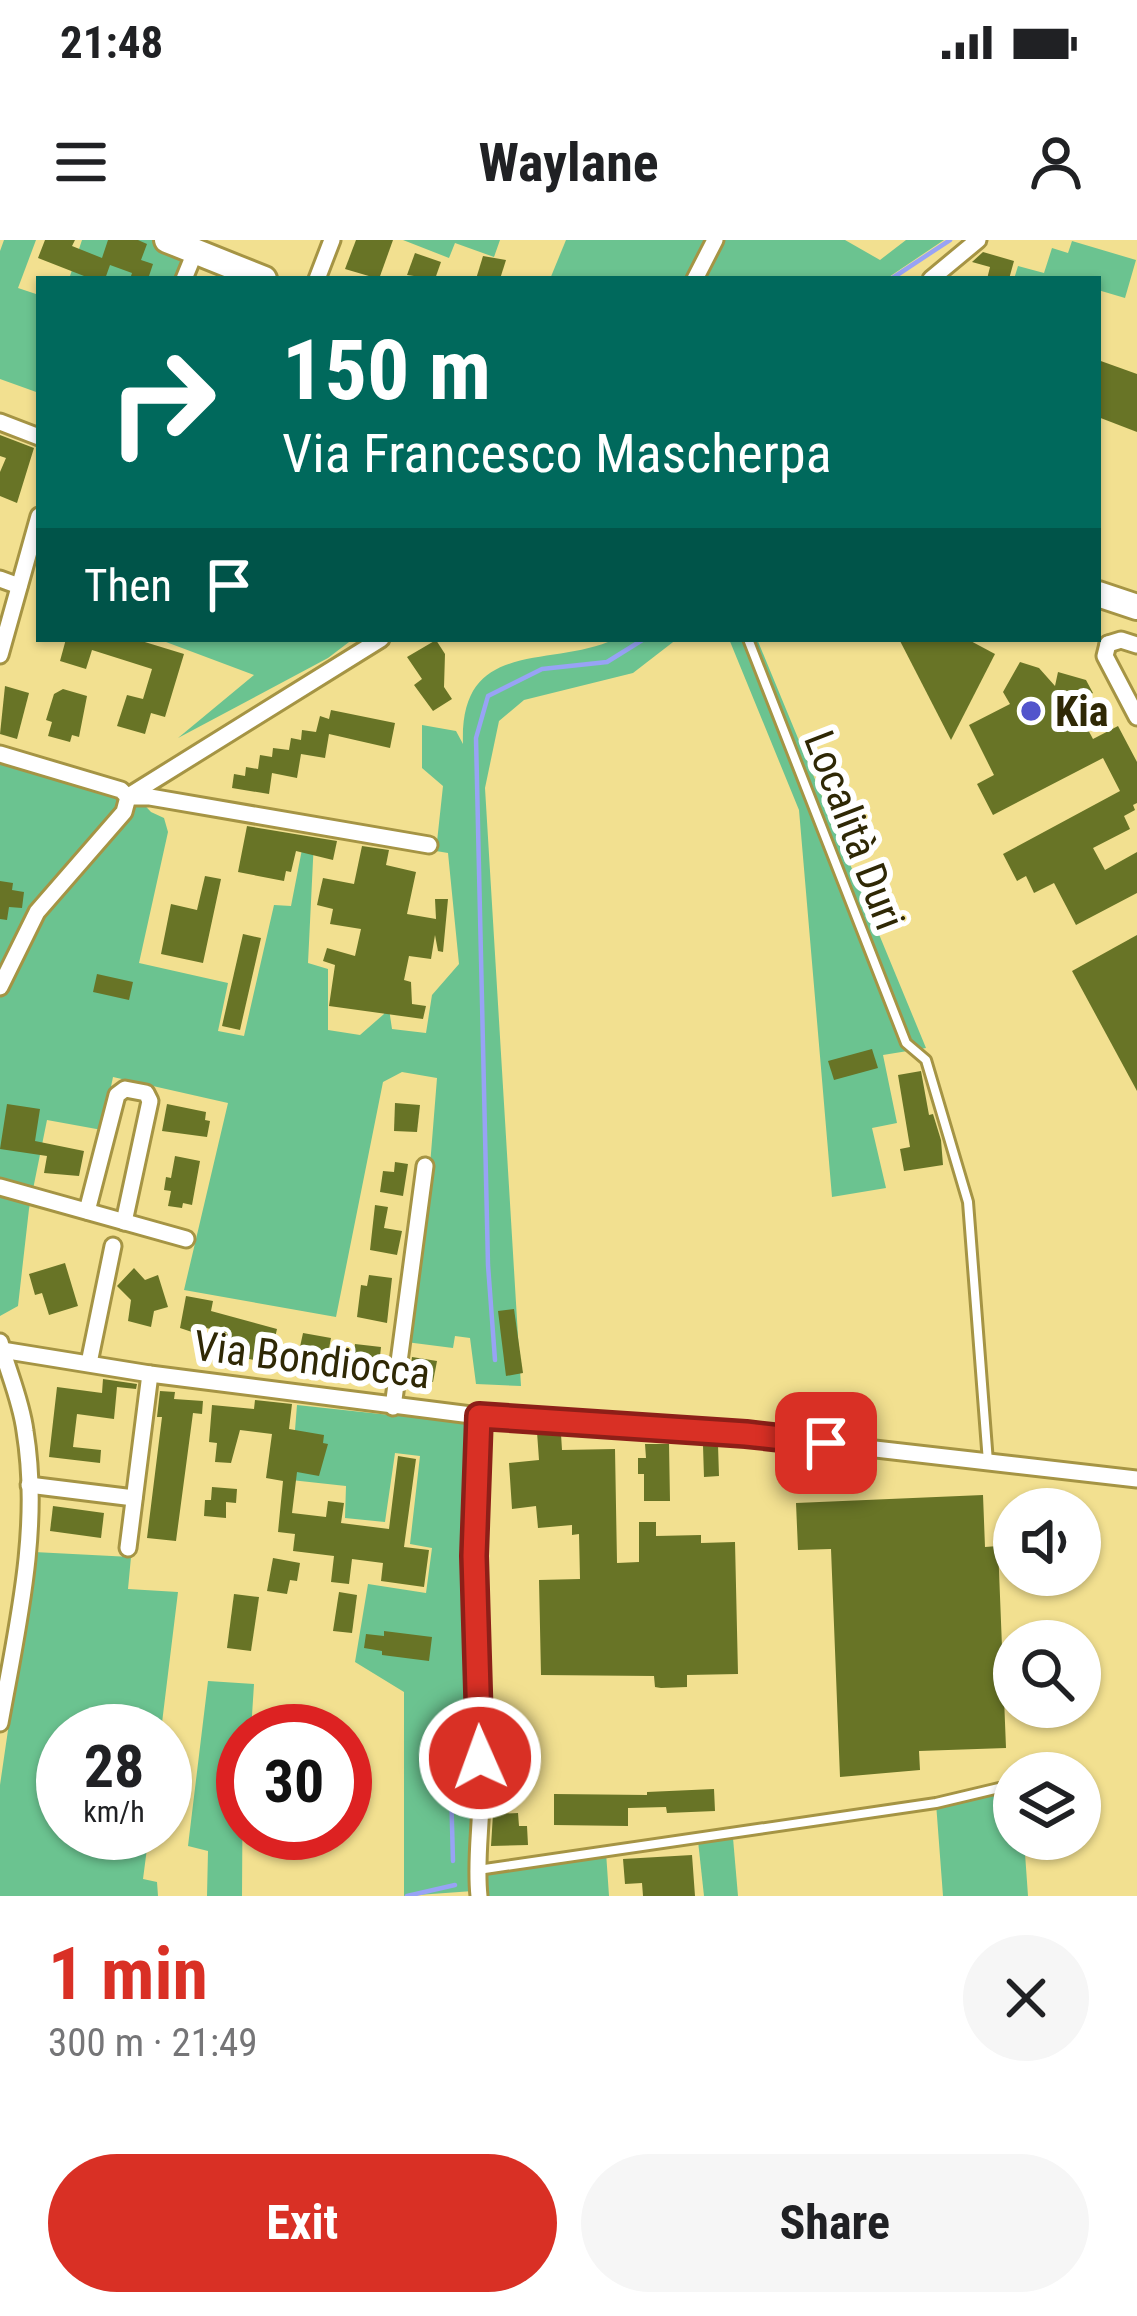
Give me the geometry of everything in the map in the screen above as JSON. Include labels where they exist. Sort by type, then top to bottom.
[{"type":"main road","points":[[185,245],[257,276]]},
{"type":"main road","points":[[1101,595],[1137,607]]},
{"type":"street","points":[[317,276],[332,240]]},
{"type":"street","points":[[697,276],[715,240]]},
{"type":"street","points":[[935,276],[979,240]]},
{"type":"street","points":[[184,276],[185,245]]},
{"type":"street","points":[[0,422],[36,436]]},
{"type":"street","points":[[0,655],[36,526]]},
{"type":"street","points":[[0,579],[19,586]]},
{"type":"street","points":[[1137,645],[1121,640],[1101,642],[1137,717]]},
{"type":"street","points":[[0,987],[37,911],[124,812],[128,797],[376,642]]},
{"type":"street","points":[[0,754],[121,790],[128,797],[429,845]]},
{"type":"street","points":[[87,1211],[117,1095],[125,1089],[146,1093],[150,1101],[124,1222]]},
{"type":"street","points":[[393,1407],[425,1166]]},
{"type":"street","points":[[0,1187],[186,1239]]},
{"type":"street","points":[[89,1363],[113,1246]]},
{"type":"street","points":[[0,1723],[28,1548],[29,1485],[26,1433],[1,1346]]},
{"type":"street","name":"Via Bondiocca","points":[[1,1346],[150,1374],[479,1416],[474,1556],[479,1896]]},
{"type":"street","points":[[128,1548],[150,1374]]},
{"type":"street","points":[[479,1416],[746,1434],[1137,1479]]},
{"type":"street","points":[[29,1485],[134,1498]]},
{"type":"lane","name":"Località Duri","points":[[749,642],[907,1043],[926,1060],[968,1202],[988,1462]]},
{"type":"lane","points":[[476,1870],[936,1803],[993,1789]]},
{"type":"green space","points":[[4,240],[36,240],[18,288],[36,294],[36,392],[0,379],[0,251]]},
{"type":"green space","points":[[82,240],[158,240],[193,254],[184,276],[70,276]]},
{"type":"green space","points":[[403,240],[500,240],[494,257],[455,243],[449,258]]},
{"type":"green space","points":[[566,240],[710,240],[692,276],[551,276]]},
{"type":"green space","points":[[723,240],[845,240],[880,260],[906,240],[944,240],[890,276],[705,276]]},
{"type":"green space","points":[[1072,241],[1136,260],[1125,298],[1101,291],[1101,276],[1015,276],[1018,266],[1044,273],[1052,248],[1068,253]]},
{"type":"green space","points":[[166,642],[349,642],[328,658],[178,738],[254,675]]},
{"type":"green space","points":[[607,642],[673,642],[633,673],[524,700],[499,721],[485,788],[521,1386],[476,1384],[470,1338],[455,1336],[453,1348],[406,1342],[429,1178],[437,1078],[402,1072],[383,1082],[336,1317],[184,1290],[228,1103],[113,1077],[102,1130],[47,1120],[29,1209],[18,1306],[0,1316],[0,757],[135,795],[164,818],[168,832],[139,963],[228,983],[218,1031],[244,1036],[274,905],[291,906],[304,839],[314,840],[308,963],[328,969],[328,1030],[360,1035],[384,1014],[388,1002],[392,1029],[426,1033],[432,995],[459,964],[448,853],[436,851],[443,786],[422,768],[422,725],[456,731],[463,744],[466,710],[476,686],[493,671],[514,662]]},
{"type":"green space","points":[[730,642],[758,642],[926,1048],[883,1055],[897,1123],[872,1128],[886,1188],[832,1197],[799,810]]},
{"type":"green space","points":[[297,1405],[399,1416],[469,1405],[478,1433],[472,1547],[472,1870],[606,1852],[609,1896],[474,1896],[473,1891],[404,1896],[404,1692],[355,1662],[368,1584],[426,1593],[432,1548],[410,1544],[420,1456],[395,1453],[385,1522],[345,1518],[346,1486],[291,1480]]},
{"type":"green space","points":[[34,1552],[131,1557],[128,1589],[178,1592],[164,1704],[36,1704],[36,1860],[145,1860],[143,1879],[157,1882],[158,1896],[0,1896],[0,1785]]},
{"type":"green space","points":[[208,1681],[254,1684],[253,1704],[216,1704],[216,1860],[242,1860],[242,1896],[207,1896],[208,1851],[192,1847]]},
{"type":"green space","points":[[993,1793],[993,1860],[1025,1860],[1028,1896],[943,1896],[936,1803]]},
{"type":"green space","points":[[733,1838],[738,1896],[704,1896],[698,1841]]},
{"type":"building","points":[[45,240],[75,240],[72,246],[102,258],[108,240],[138,240],[147,244],[141,260],[153,264],[149,276],[131,276],[110,265],[106,276],[84,276],[38,258]]},
{"type":"building","points":[[356,240],[393,240],[380,276],[345,269]]},
{"type":"building","points":[[983,252],[1014,261],[1010,276],[988,276],[990,267],[972,262]]},
{"type":"building","points":[[415,253],[441,262],[436,276],[407,275]]},
{"type":"building","points":[[483,256],[506,260],[501,276],[477,276]]},
{"type":"building","points":[[1101,361],[1137,374],[1137,432],[1101,418]]},
{"type":"building","points":[[0,435],[34,448],[17,503],[0,496],[0,472],[6,458],[0,456]]},
{"type":"building","points":[[65,642],[145,642],[184,654],[165,717],[151,713],[145,734],[117,726],[127,695],[143,699],[152,669],[92,650],[86,669],[60,661]]},
{"type":"building","points":[[437,642],[445,654],[444,687],[452,699],[433,711],[414,685],[422,679],[407,657]]},
{"type":"building","points":[[901,642],[973,642],[995,654],[951,740]]},
{"type":"building","points":[[1020,662],[1039,668],[1055,686],[1058,672],[1086,680],[1093,693],[1063,708],[1076,732],[1086,726],[1093,739],[1118,726],[1137,762],[1137,803],[1124,816],[1130,829],[1093,848],[1105,870],[1137,852],[1137,893],[1076,925],[1054,883],[1034,893],[1026,876],[1017,881],[1003,854],[1120,791],[1103,758],[993,815],[977,784],[994,775],[969,725],[1010,704],[1003,692]]},
{"type":"building","points":[[5,686],[29,693],[17,739],[0,734]]},
{"type":"building","points":[[63,689],[87,696],[79,737],[72,735],[70,742],[48,736],[52,722],[46,720],[54,694]]},
{"type":"building","points":[[331,710],[395,723],[390,748],[329,734],[325,758],[301,754],[297,778],[272,773],[269,794],[232,788],[234,774],[245,776],[246,767],[258,769],[260,755],[272,757],[273,748],[289,750],[291,738],[301,740],[302,730],[316,732],[320,716],[329,719]]},
{"type":"building","points":[[247,826],[337,841],[333,860],[296,851],[284,881],[238,872]]},
{"type":"building","points":[[362,846],[389,850],[386,865],[416,872],[407,914],[436,919],[435,899],[448,899],[443,952],[438,951],[435,935],[431,959],[409,956],[404,980],[411,982],[412,1004],[426,1006],[423,1019],[329,1006],[335,965],[323,961],[327,948],[355,956],[361,929],[330,924],[333,909],[317,905],[323,878],[354,884]]},
{"type":"building","points":[[205,876],[221,879],[203,963],[161,954],[171,904],[197,910]]},
{"type":"building","points":[[0,881],[24,892],[22,908],[9,907],[7,920],[0,919]]},
{"type":"building","points":[[243,934],[261,938],[240,1030],[222,1026]]},
{"type":"building","points":[[1137,935],[1137,1091],[1072,971]]},
{"type":"building","points":[[97,974],[133,982],[129,1000],[93,992]]},
{"type":"building","points":[[872,1049],[878,1068],[834,1080],[828,1061]]},
{"type":"building","points":[[921,1071],[929,1115],[933,1114],[941,1140],[943,1165],[904,1171],[900,1149],[910,1147],[898,1075]]},
{"type":"building","points":[[395,1103],[420,1105],[417,1132],[394,1131]]},
{"type":"building","points":[[7,1104],[40,1109],[35,1141],[84,1151],[79,1176],[44,1173],[47,1156],[0,1149]]},
{"type":"building","points":[[167,1104],[206,1112],[205,1120],[210,1121],[207,1137],[162,1131]]},
{"type":"building","points":[[175,1156],[200,1161],[192,1205],[183,1203],[182,1208],[168,1206],[171,1191],[164,1190]]},
{"type":"building","points":[[395,1162],[408,1164],[403,1196],[380,1192],[383,1171],[394,1172]]},
{"type":"building","points":[[375,1205],[388,1207],[384,1228],[402,1231],[397,1255],[370,1250]]},
{"type":"building","points":[[65,1263],[78,1306],[49,1315],[42,1293],[35,1295],[29,1274]]},
{"type":"building","points":[[134,1268],[145,1280],[158,1275],[168,1307],[154,1311],[151,1327],[128,1321],[131,1300],[117,1286]]},
{"type":"building","points":[[369,1275],[392,1278],[387,1323],[357,1317],[361,1285],[367,1286]]},
{"type":"building","points":[[186,1296],[213,1301],[211,1311],[277,1329],[273,1346],[266,1345],[263,1362],[236,1356],[234,1363],[221,1360],[227,1333],[202,1327],[201,1335],[180,1328]]},
{"type":"building","points":[[514,1309],[523,1373],[506,1376],[498,1311]]},
{"type":"building","points":[[303,1333],[331,1338],[326,1365],[296,1365]]},
{"type":"building","points":[[355,1344],[381,1347],[378,1375],[352,1366]]},
{"type":"building","points":[[412,1357],[437,1361],[433,1382],[409,1379]]},
{"type":"building","points":[[103,1379],[137,1384],[136,1389],[117,1387],[114,1419],[77,1414],[73,1447],[101,1450],[100,1463],[49,1457],[57,1387],[102,1393]]},
{"type":"building","points":[[160,1391],[175,1392],[174,1399],[203,1401],[202,1414],[193,1413],[176,1541],[147,1538],[162,1417],[157,1417]]},
{"type":"building","points":[[255,1400],[292,1404],[289,1429],[324,1435],[323,1443],[328,1444],[319,1476],[297,1472],[292,1513],[326,1517],[328,1501],[344,1503],[341,1523],[389,1529],[398,1456],[416,1459],[404,1547],[429,1550],[424,1587],[381,1581],[383,1563],[352,1559],[349,1584],[331,1582],[334,1556],[293,1551],[295,1534],[278,1532],[283,1481],[266,1478],[272,1434],[240,1430],[231,1463],[215,1462],[217,1443],[209,1442],[212,1405],[254,1409]]},
{"type":"building","points":[[537,1432],[561,1434],[562,1450],[615,1449],[617,1563],[639,1562],[639,1522],[656,1522],[656,1536],[701,1535],[701,1543],[735,1542],[738,1674],[687,1675],[687,1687],[661,1688],[655,1687],[654,1676],[541,1675],[539,1580],[580,1579],[579,1534],[572,1535],[572,1525],[538,1528],[536,1506],[512,1509],[509,1463],[539,1460]]},
{"type":"building","points":[[645,1444],[669,1444],[670,1501],[644,1501],[644,1474],[638,1474],[638,1458],[646,1458]]},
{"type":"building","points":[[718,1445],[719,1476],[704,1477],[703,1446]]},
{"type":"building","points":[[212,1487],[237,1489],[236,1503],[226,1502],[226,1518],[204,1516]]},
{"type":"building","points":[[983,1495],[985,1547],[993,1546],[993,1596],[1000,1596],[1001,1620],[993,1620],[993,1728],[1005,1728],[1006,1748],[919,1751],[920,1770],[840,1777],[831,1549],[798,1550],[796,1503]]},
{"type":"building","points":[[53,1506],[104,1513],[101,1538],[50,1531]]},
{"type":"building","points":[[273,1558],[300,1563],[297,1581],[290,1580],[287,1594],[267,1591]]},
{"type":"building","points":[[339,1592],[357,1595],[352,1633],[333,1631]]},
{"type":"building","points":[[234,1594],[259,1597],[251,1651],[227,1648]]},
{"type":"building","points":[[384,1631],[432,1637],[429,1661],[364,1648],[366,1634],[384,1636]]},
{"type":"building","points":[[714,1789],[715,1811],[667,1813],[666,1807],[628,1808],[628,1826],[554,1825],[554,1794],[647,1795]]},
{"type":"building","points":[[518,1813],[519,1826],[527,1826],[528,1845],[491,1846],[493,1814]]},
{"type":"building","points":[[692,1855],[695,1896],[643,1896],[642,1883],[625,1884],[623,1859]]},
{"type":"waterway","points":[[896,276],[950,240]]},
{"type":"waterway","points":[[495,1360],[488,1265],[476,738],[488,696],[542,669],[607,662],[639,642]]},
{"type":"waterway","points":[[449,1714],[453,1861]]},
{"type":"waterway","points":[[407,1896],[455,1885]]},
{"type":"place","name":"Kia","points":[[1031,711]]},
{"type":"route","points":[[480,1758],[474,1556],[479,1416],[826,1443]]}]
